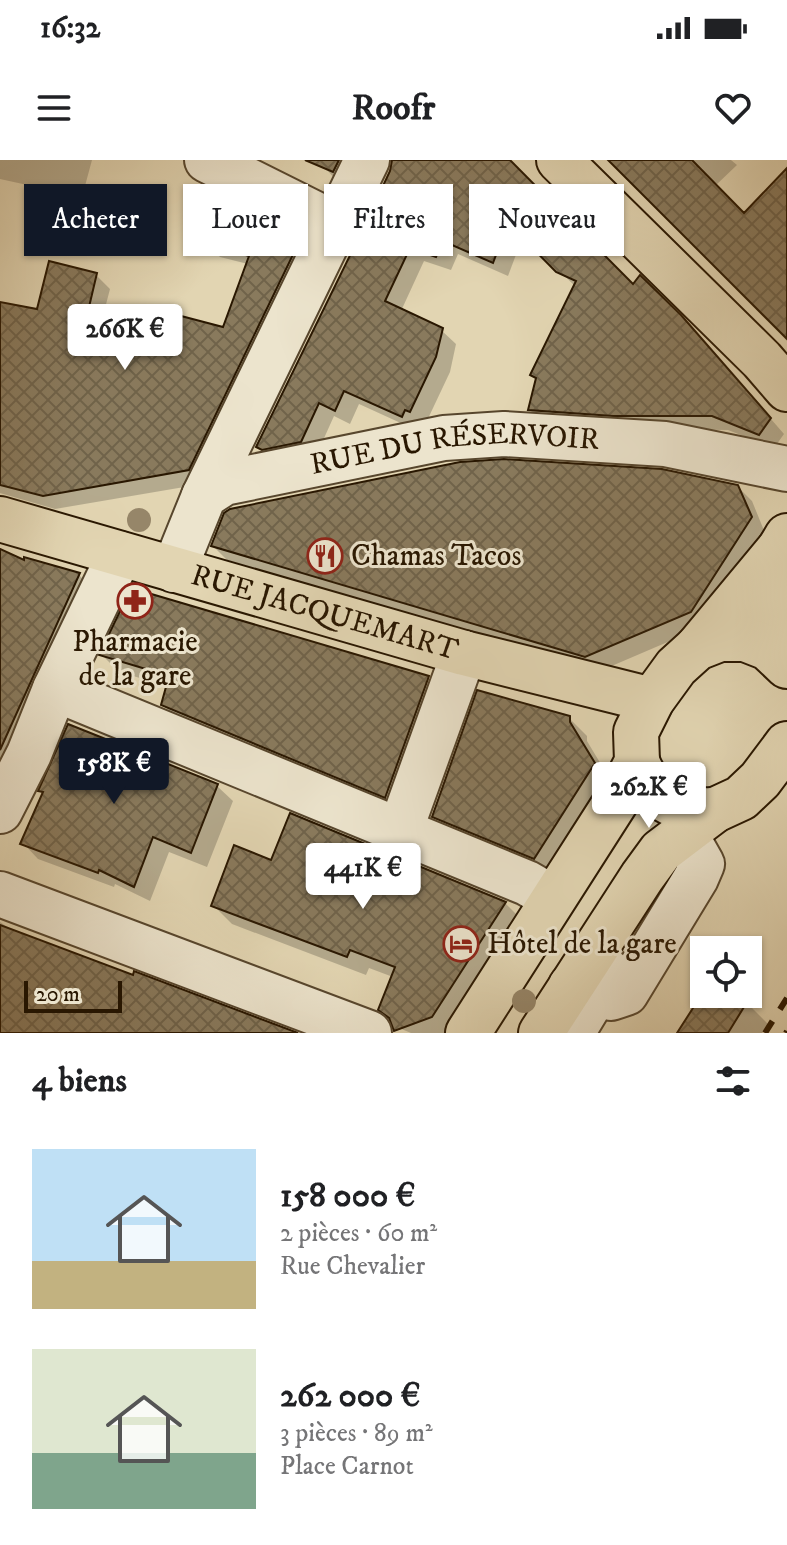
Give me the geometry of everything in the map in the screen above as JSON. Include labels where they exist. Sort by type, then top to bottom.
[{"type":"main road","points":[[559,160],[774,374]]},
{"type":"main road","name":"RUE JACQUEMART","points":[[0,519],[464,653],[652,700]]},
{"type":"main road","points":[[700,822],[695,811],[666,801],[644,779],[637,762],[636,732],[652,700],[676,667],[697,648],[784,542]]},
{"type":"main road","points":[[697,648],[720,639],[745,639],[778,657],[784,542]]},
{"type":"main road","points":[[541,1033],[583,991],[648,868],[661,851],[700,822],[741,798],[760,780],[787,744]]},
{"type":"main road","points":[[468,1033],[617,800],[637,762]]},
{"type":"street","points":[[207,160],[324,218]]},
{"type":"street","points":[[356,184],[367,160]]},
{"type":"street","points":[[174,570],[204,496],[324,251]]},
{"type":"street","name":"RUE DU RÉSERVOIR","points":[[204,496],[224,483],[444,438],[504,434],[665,444],[787,469]]},
{"type":"street","points":[[0,811],[14,748],[55,689],[120,554]]},
{"type":"street","points":[[400,831],[464,653]]},
{"type":"street","points":[[55,689],[527,883],[553,898]]},
{"type":"street","points":[[0,894],[369,1033]]},
{"type":"street","points":[[572,1033],[583,991]]},
{"type":"building","points":[[305,160],[339,160],[333,172]]},
{"type":"building","points":[[392,160],[510,160],[534,184],[469,184],[469,252],[453,245],[453,184],[384,184]]},
{"type":"building","points":[[608,160],[692,160],[744,213],[787,168],[787,339]]},
{"type":"building","points":[[249,256],[292,256],[189,470],[43,496],[0,485],[0,302],[37,309],[49,261],[97,273],[89,307],[101,311],[97,327],[153,343],[162,311],[223,327]]},
{"type":"building","points":[[350,256],[406,256],[385,301],[443,328],[436,357],[410,412],[405,410],[402,417],[344,391],[335,411],[319,403],[301,442],[262,450],[256,447]]},
{"type":"building","points":[[477,256],[496,256],[493,263]]},
{"type":"building","points":[[540,256],[605,256],[633,284],[640,275],[681,315],[771,418],[759,435],[712,416],[613,416],[528,410],[536,378],[530,375],[576,281],[556,272]]},
{"type":"building","points":[[504,459],[662,469],[738,485],[752,517],[691,612],[585,657],[211,546],[224,513],[230,509],[460,462]]},
{"type":"building","points":[[0,549],[24,560],[24,557],[80,573],[0,750]]},
{"type":"building","points":[[131,588],[429,676],[385,798],[161,705],[169,676],[99,655]]},
{"type":"building","points":[[477,690],[570,716],[570,722],[595,763],[534,859],[432,817]]},
{"type":"building","points":[[68,724],[218,784],[191,853],[153,837],[134,887],[99,870],[98,873],[20,844],[43,792],[38,791]]},
{"type":"building","points":[[290,813],[506,902],[432,1017],[394,1031],[389,1018],[378,1010],[395,967],[350,950],[347,957],[211,906],[234,845],[271,860]]},
{"type":"building","points":[[0,925],[133,975],[134,971],[298,1033],[0,1033]]},
{"type":"building","points":[[693,1008],[743,1008],[728,1033],[677,1033]]},
{"type":"railway","points":[[765,1033],[787,998]]},
{"type":"place","name":"Chamas Tacos","points":[[325,556]]},
{"type":"place","name":"Pharmacie de la gare","points":[[135,601]]},
{"type":"place","name":"Hôtel de la gare","points":[[461,944]]}]
